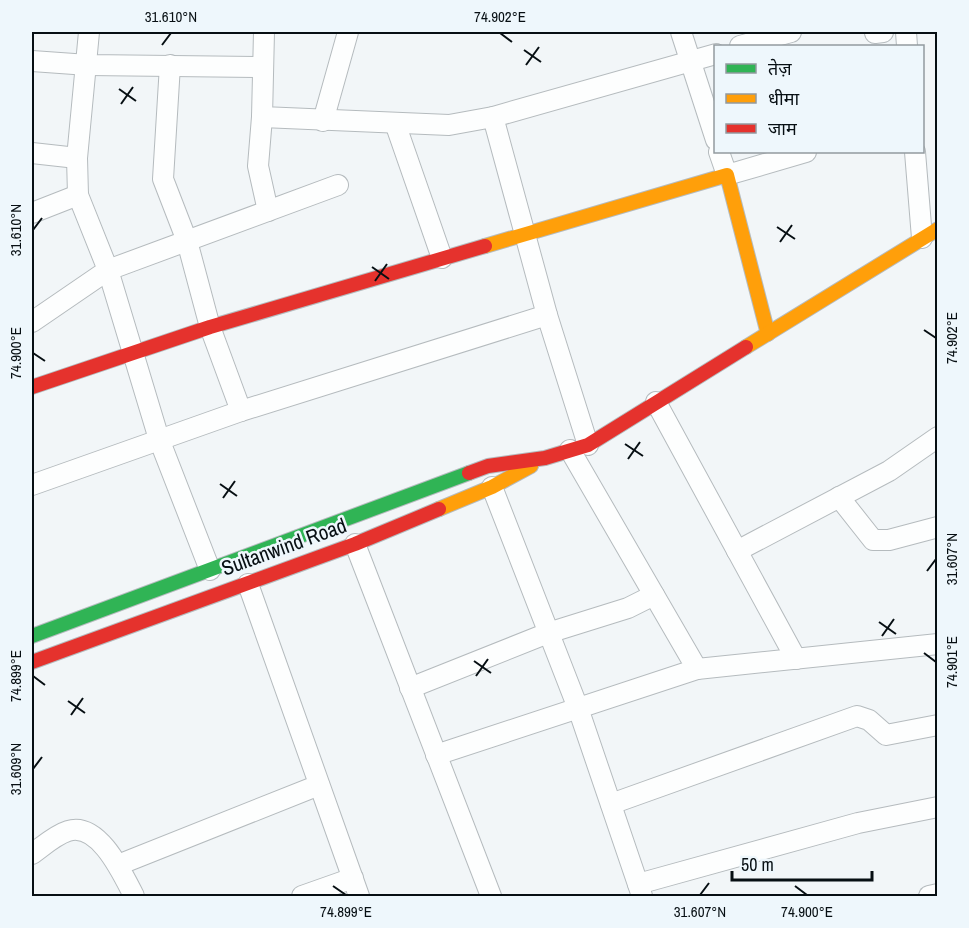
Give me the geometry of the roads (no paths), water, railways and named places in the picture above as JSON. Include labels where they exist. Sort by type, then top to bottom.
[{"type":"main road","points":[[32,387],[210,327],[727,174],[768,334]]},
{"type":"main road","points":[[32,636],[488,466],[545,458],[579,447],[768,334],[930,233]]},
{"type":"main road","name":"Sultanwind Road","points":[[32,662],[355,544],[492,488],[545,458]]},
{"type":"street","points":[[89,32],[88,65],[77,158],[78,195],[108,270],[159,439],[210,570]]},
{"type":"street","points":[[264,32],[262,117],[258,166],[268,211]]},
{"type":"street","points":[[323,121],[348,32]]},
{"type":"street","points":[[681,32],[714,134]]},
{"type":"street","points":[[744,45],[791,32]]},
{"type":"street","points":[[262,117],[449,125],[493,117],[714,55]]},
{"type":"street","points":[[32,61],[88,65],[262,67]]},
{"type":"street","points":[[170,65],[163,179],[187,241],[210,327],[241,411]]},
{"type":"street","points":[[493,117],[547,315],[579,447],[654,595],[697,669]]},
{"type":"street","points":[[395,123],[442,258]]},
{"type":"street","points":[[32,153],[77,158]]},
{"type":"street","points":[[719,153],[727,174],[802,153]]},
{"type":"street","points":[[915,153],[930,233]]},
{"type":"street","points":[[32,322],[108,270],[338,185]]},
{"type":"street","points":[[32,213],[78,195]]},
{"type":"street","points":[[32,485],[241,411],[547,315]]},
{"type":"street","points":[[656,402],[796,659]]},
{"type":"street","points":[[737,550],[889,471],[938,437]]},
{"type":"street","points":[[492,488],[578,708],[640,890],[858,823],[938,807]]},
{"type":"street","points":[[840,497],[867,535],[878,542],[938,527]]},
{"type":"street","points":[[355,544],[491,897]]},
{"type":"street","points":[[248,584],[359,897]]},
{"type":"street","points":[[410,688],[548,633],[628,608],[654,595]]},
{"type":"street","points":[[436,755],[697,669],[938,644]]},
{"type":"street","points":[[611,804],[857,716],[869,720],[886,735],[938,725]]},
{"type":"street","points":[[118,865],[319,785]]},
{"type":"street","points":[[32,854],[68,831],[82,831],[94,837],[118,865],[134,897]]},
{"type":"street","points":[[302,897],[352,878]]},
{"type":"street","points":[[929,897],[938,894]]}]
